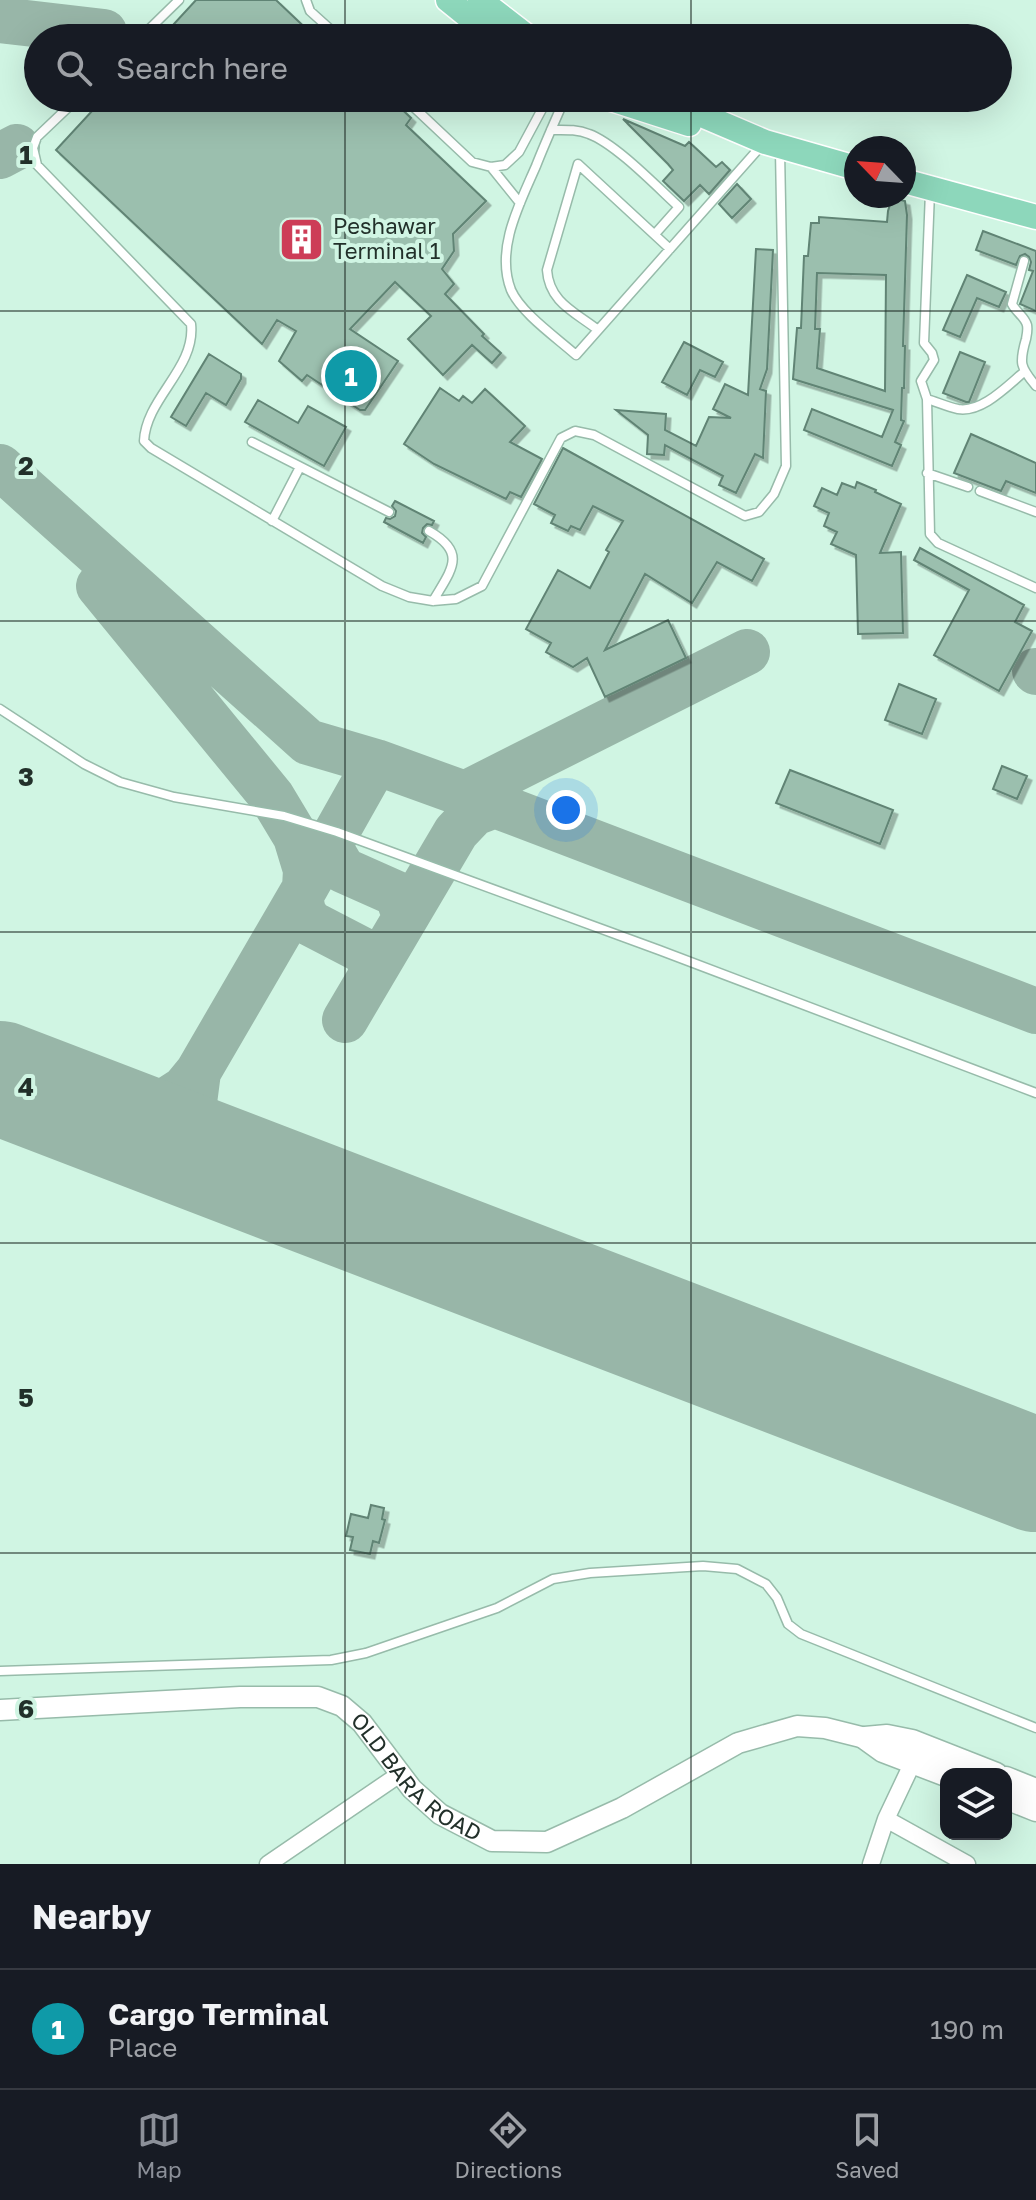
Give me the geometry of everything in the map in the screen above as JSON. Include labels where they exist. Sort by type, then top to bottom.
[{"type":"main road","points":[[448,0],[478,24]]},
{"type":"main road","points":[[480,0],[511,24]]},
{"type":"main road","points":[[649,112],[844,165]]},
{"type":"main road","points":[[695,112],[772,144]]},
{"type":"main road","points":[[916,185],[1036,217]]},
{"type":"main road","points":[[865,1738],[887,1736],[912,1741],[981,1768]]},
{"type":"main road","name":"OLD BARA ROAD","points":[[865,1738],[883,1751],[940,1773]]},
{"type":"main road","points":[[1012,1780],[1036,1790]]},
{"type":"main road","points":[[1012,1800],[1036,1810]]},
{"type":"street","name":"OLD BARA ROAD","points":[[0,1710],[240,1697],[318,1697],[342,1706],[362,1723],[412,1789],[440,1814],[492,1841],[547,1842],[622,1808],[738,1743],[797,1726],[825,1728],[865,1738]]},
{"type":"street","points":[[871,1864],[886,1819],[913,1762]]},
{"type":"street","points":[[268,1864],[400,1774]]},
{"type":"street","points":[[886,1819],[967,1864]]},
{"type":"lane","points":[[154,24],[179,0]]},
{"type":"lane","points":[[306,0],[310,11],[324,24]]},
{"type":"lane","points":[[63,112],[37,137],[33,148],[37,165],[191,324],[193,339],[145,426],[144,441],[382,586],[409,597],[433,601],[456,599],[482,586],[561,438],[575,431],[594,435],[745,516],[759,512],[774,494],[786,466],[772,144]]},
{"type":"lane","points":[[419,112],[472,162],[491,167],[505,165],[519,152],[540,112]]},
{"type":"lane","points":[[559,112],[514,219],[507,248],[507,269],[512,291],[523,307],[576,355],[670,249],[772,144]]},
{"type":"lane","points":[[551,130],[592,135],[614,149],[679,207],[655,234]]},
{"type":"lane","points":[[598,330],[559,301],[548,284],[547,270],[578,164],[670,249]]},
{"type":"lane","points":[[491,167],[520,203]]},
{"type":"lane","points":[[930,189],[924,343],[934,360],[921,381],[927,399],[928,528],[933,538],[1036,588]]},
{"type":"lane","points":[[1024,261],[1012,304],[1027,325],[1021,354],[1024,372],[1036,386]]},
{"type":"lane","points":[[927,399],[961,410],[974,408],[1024,372]]},
{"type":"lane","points":[[252,442],[389,512]]},
{"type":"lane","points":[[272,521],[300,467]]},
{"type":"lane","points":[[927,473],[968,487]]},
{"type":"lane","points":[[980,491],[1036,512]]},
{"type":"lane","points":[[429,531],[444,540],[454,560],[433,601]]},
{"type":"lane","points":[[0,709],[84,764],[120,782],[174,797],[284,816],[337,832],[1036,1093]]},
{"type":"lane","points":[[0,1671],[331,1660],[366,1653],[497,1608],[553,1579],[590,1573],[703,1566],[737,1569],[766,1584],[777,1598],[788,1624],[801,1634],[1036,1728]]},
{"type":"building","points":[[196,0],[276,0],[301,24],[174,24]]},
{"type":"building","name":"Peshawar Terminal 1","points":[[91,112],[405,112],[411,118],[406,125],[486,201],[453,234],[454,251],[442,269],[454,284],[445,294],[501,353],[492,363],[472,345],[443,375],[408,339],[431,316],[395,282],[350,329],[398,361],[365,410],[360,410],[307,375],[302,381],[279,361],[296,331],[277,320],[262,344],[56,150]]},
{"type":"building","points":[[623,119],[685,146],[689,142],[716,167],[722,162],[730,170],[709,194],[700,185],[684,201],[663,181],[673,170]]},
{"type":"building","points":[[737,184],[751,199],[732,218],[719,204]]},
{"type":"building","points":[[889,208],[906,208],[901,420],[904,421],[895,442],[901,445],[892,466],[804,430],[812,409],[882,437],[893,410],[793,379],[797,328],[801,328],[804,256],[808,256],[811,223],[819,223],[819,217],[887,222]],"holes":[[[817,273],[886,275],[885,391],[817,368],[820,329],[815,329]]]},
{"type":"building","points":[[983,231],[1036,251],[1036,311],[1020,304],[1033,271],[1029,270],[1029,257],[1025,254],[1020,256],[1016,265],[976,250]]},
{"type":"building","points":[[756,249],[773,250],[767,369],[760,389],[766,391],[763,458],[755,454],[736,493],[719,485],[723,476],[665,445],[664,455],[647,454],[648,435],[616,410],[666,414],[665,430],[696,446],[709,417],[731,418],[713,409],[725,384],[748,395]]},
{"type":"building","points":[[967,275],[1006,292],[999,307],[977,298],[960,337],[943,330]]},
{"type":"building","points":[[684,342],[723,362],[715,377],[700,370],[687,395],[662,382]]},
{"type":"building","points":[[960,352],[985,362],[969,402],[943,393]]},
{"type":"building","points":[[209,354],[241,374],[241,379],[226,405],[206,393],[186,426],[171,417]]},
{"type":"building","points":[[440,388],[459,401],[463,396],[472,403],[485,389],[525,426],[510,442],[542,459],[521,497],[510,492],[506,499],[434,464],[404,444]]},
{"type":"building","points":[[258,400],[298,423],[308,406],[346,427],[324,466],[245,422]]},
{"type":"building","points":[[971,434],[1036,463],[1036,493],[1006,481],[1001,491],[954,473]]},
{"type":"building","points":[[563,448],[764,559],[752,581],[717,562],[692,603],[645,574],[605,650],[668,620],[686,658],[605,697],[587,658],[573,667],[546,652],[551,643],[526,629],[558,570],[590,588],[609,552],[606,550],[623,521],[593,506],[580,530],[571,526],[568,531],[551,523],[555,515],[534,504]]},
{"type":"building","points":[[857,482],[901,504],[880,553],[901,552],[903,633],[858,634],[856,555],[831,544],[837,532],[824,526],[829,513],[814,506],[822,488],[837,495],[842,483],[855,488]]},
{"type":"building","points":[[395,501],[434,521],[423,528],[422,533],[426,537],[423,543],[384,522],[386,518],[395,516],[392,506]]},
{"type":"building","points":[[920,548],[1024,605],[1015,622],[1032,631],[999,691],[934,655],[969,590],[914,560]]},
{"type":"building","points":[[899,684],[936,699],[922,734],[885,720]]},
{"type":"building","points":[[1002,766],[1027,776],[1017,799],[993,789]]},
{"type":"building","points":[[790,770],[893,810],[880,844],[776,803]]},
{"type":"building","points":[[371,1505],[384,1508],[382,1519],[385,1520],[379,1543],[373,1541],[370,1554],[350,1550],[353,1537],[346,1536],[351,1514],[368,1518]]},
{"type":"taxiway","points":[[0,20],[35,24]]},
{"type":"taxiway","points":[[0,156],[17,147]]},
{"type":"taxiway","points":[[0,467],[308,742],[376,762],[495,805],[1036,1011]]},
{"type":"taxiway","points":[[99,586],[272,797],[296,837],[306,870],[305,888]]},
{"type":"taxiway","points":[[465,794],[747,652]]},
{"type":"taxiway","points":[[125,1127],[184,1089],[198,1072],[376,762]]},
{"type":"taxiway","points":[[345,1020],[456,832],[474,813],[495,805]]},
{"type":"taxiway","points":[[331,842],[333,853],[343,870],[397,894],[405,916]]},
{"type":"taxiway","points":[[300,897],[303,912],[310,923],[364,951],[373,972]]},
{"type":"taxiway","points":[[194,1153],[190,1133],[198,1072]]},
{"type":"runway","points":[[0,1078],[1036,1475]]},
{"type":"place","name":"Peshawar Terminal 1","points":[[302,239]]},
{"type":"place","name":"Cargo Terminal","points":[[351,376]]}]
